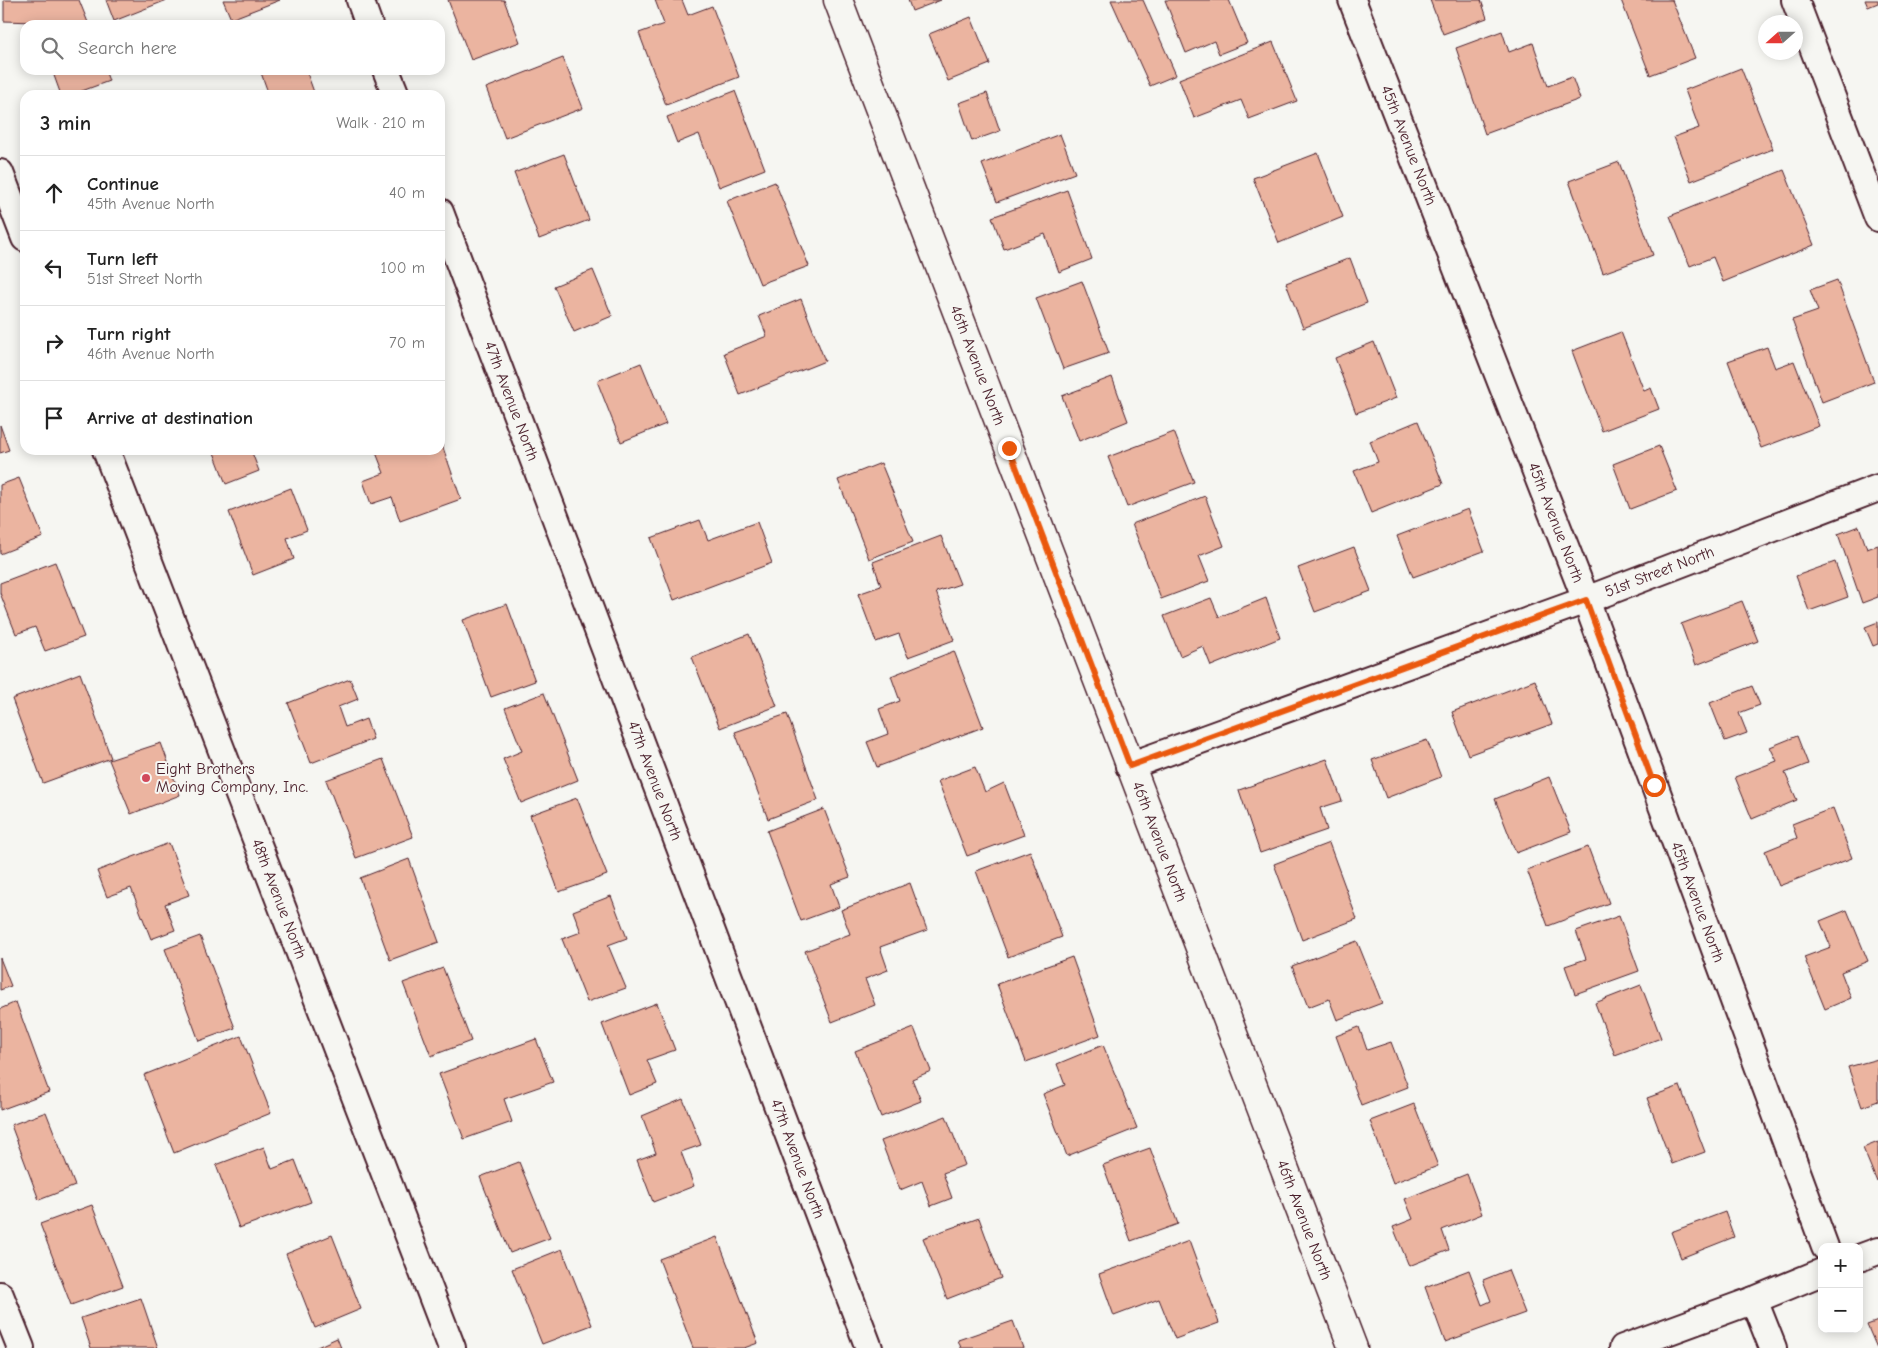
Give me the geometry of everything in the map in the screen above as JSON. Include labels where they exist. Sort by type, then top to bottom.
[{"type":"street","points":[[360,0],[367,20]]},
{"type":"street","name":"46th Avenue North","points":[[838,0],[1353,1348]]},
{"type":"street","name":"45th Avenue North","points":[[1352,0],[1586,600],[1824,1243]]},
{"type":"street","points":[[1795,0],[1878,218]]},
{"type":"street","points":[[388,75],[394,90]]},
{"type":"street","points":[[0,173],[20,225]]},
{"type":"street","name":"47th Avenue North","points":[[445,225],[869,1348]]},
{"type":"street","name":"48th Avenue North","points":[[108,455],[452,1348]]},
{"type":"street","name":"51st Street North","points":[[1130,766],[1586,600],[1878,488]]},
{"type":"street","points":[[1863,1257],[1878,1251]]},
{"type":"street","points":[[1623,1348],[1754,1300],[1818,1274]]},
{"type":"street","points":[[0,1295],[21,1348]]},
{"type":"street","points":[[1754,1300],[1773,1348]]},
{"type":"building","points":[[4,0],[79,0],[87,20],[20,20],[20,22],[4,21]]},
{"type":"building","points":[[106,0],[167,0],[117,20],[114,20]]},
{"type":"building","points":[[223,0],[280,0],[231,19]]},
{"type":"building","points":[[448,0],[504,0],[520,42],[471,60]]},
{"type":"building","points":[[655,0],[682,0],[688,15],[712,6],[739,77],[666,105],[639,33],[664,24]]},
{"type":"building","points":[[908,0],[941,0],[912,11]]},
{"type":"building","points":[[1111,0],[1143,0],[1176,75],[1150,86]]},
{"type":"building","points":[[1165,0],[1229,0],[1247,43],[1219,54],[1214,41],[1186,53]]},
{"type":"building","points":[[1430,0],[1481,0],[1487,18],[1443,34]]},
{"type":"building","points":[[1621,0],[1672,0],[1695,58],[1650,75]]},
{"type":"building","points":[[1865,0],[1878,0],[1878,3],[1868,7]]},
{"type":"building","points":[[971,17],[990,64],[948,81],[929,34]]},
{"type":"building","points":[[1502,31],[1509,52],[1533,43],[1548,86],[1572,77],[1580,99],[1485,134],[1456,48]]},
{"type":"building","points":[[1273,42],[1297,101],[1249,119],[1241,100],[1194,118],[1179,79]]},
{"type":"building","points":[[563,58],[583,108],[505,138],[486,88]]},
{"type":"building","points":[[1741,68],[1773,149],[1691,181],[1674,137],[1699,128],[1685,90]]},
{"type":"building","points":[[54,75],[107,75],[109,81],[85,90],[59,90]]},
{"type":"building","points":[[262,75],[308,75],[313,90],[267,90]]},
{"type":"building","points":[[735,91],[765,169],[719,187],[699,134],[677,143],[667,117]]},
{"type":"building","points":[[987,93],[1000,131],[972,141],[959,103]]},
{"type":"building","points":[[1060,134],[1075,173],[997,202],[982,164]]},
{"type":"building","points":[[1318,153],[1343,217],[1279,243],[1253,178]]},
{"type":"building","points":[[564,154],[589,220],[539,239],[514,173]]},
{"type":"building","points":[[1619,162],[1653,255],[1603,273],[1569,181]]},
{"type":"building","points":[[1784,170],[1814,245],[1723,282],[1713,257],[1690,266],[1670,216]]},
{"type":"building","points":[[775,182],[809,266],[760,284],[727,201]]},
{"type":"building","points":[[1067,190],[1092,259],[1059,272],[1045,234],[1004,249],[992,217]]},
{"type":"building","points":[[1350,258],[1367,303],[1303,328],[1286,283]]},
{"type":"building","points":[[593,270],[612,316],[574,332],[554,286]]},
{"type":"building","points":[[1837,280],[1874,382],[1822,402],[1792,320],[1818,311],[1810,290]]},
{"type":"building","points":[[1082,281],[1109,353],[1063,369],[1036,298]]},
{"type":"building","points":[[801,299],[825,361],[740,395],[724,353],[767,336],[759,316]]},
{"type":"building","points":[[1621,332],[1644,391],[1651,388],[1659,409],[1602,431],[1572,351]]},
{"type":"building","points":[[1374,342],[1396,398],[1356,413],[1335,358]]},
{"type":"building","points":[[1767,347],[1775,368],[1794,361],[1819,426],[1761,448],[1728,361]]},
{"type":"building","points":[[641,363],[666,424],[621,442],[597,381]]},
{"type":"building","points":[[1112,377],[1128,421],[1079,441],[1062,396]]},
{"type":"building","points":[[1418,421],[1443,484],[1371,513],[1354,471],[1378,462],[1370,441]]},
{"type":"building","points":[[0,425],[9,450],[0,453]]},
{"type":"building","points":[[1174,432],[1194,482],[1127,507],[1108,457]]},
{"type":"building","points":[[1659,446],[1677,491],[1630,509],[1613,464]]},
{"type":"building","points":[[445,453],[461,499],[400,521],[392,497],[371,504],[363,481],[384,473],[377,455],[445,455]]},
{"type":"building","points":[[215,455],[253,455],[259,471],[226,484]]},
{"type":"building","points":[[881,463],[913,542],[869,559],[838,480]]},
{"type":"building","points":[[19,478],[43,537],[0,554],[0,485]]},
{"type":"building","points":[[291,488],[307,530],[287,538],[294,559],[253,575],[229,512]]},
{"type":"building","points":[[1205,496],[1224,546],[1199,556],[1209,581],[1161,599],[1132,524]]},
{"type":"building","points":[[1468,509],[1484,551],[1413,577],[1397,536]]},
{"type":"building","points":[[700,520],[708,540],[757,522],[772,563],[674,600],[651,538]]},
{"type":"building","points":[[1859,526],[1867,549],[1878,545],[1878,597],[1862,603],[1838,534]]},
{"type":"building","points":[[941,536],[960,584],[936,592],[954,640],[908,657],[899,634],[876,642],[858,594],[881,586],[873,562]]},
{"type":"building","points":[[1354,547],[1371,591],[1315,612],[1298,568]]},
{"type":"building","points":[[55,562],[84,637],[45,651],[35,627],[16,634],[0,593],[0,583]]},
{"type":"building","points":[[1835,562],[1848,597],[1809,611],[1796,576]]},
{"type":"building","points":[[1211,598],[1219,617],[1266,598],[1280,638],[1211,666],[1203,646],[1180,656],[1164,616]]},
{"type":"building","points":[[1742,601],[1758,641],[1696,665],[1681,624]]},
{"type":"building","points":[[507,604],[535,681],[491,697],[463,620]]},
{"type":"building","points":[[1878,622],[1878,644],[1873,646],[1865,627]]},
{"type":"building","points":[[749,634],[777,706],[720,728],[692,657]]},
{"type":"building","points":[[954,651],[983,727],[877,767],[867,742],[888,734],[879,709],[900,701],[891,676]]},
{"type":"building","points":[[80,673],[111,758],[43,783],[12,699]]},
{"type":"building","points":[[350,679],[358,699],[338,707],[345,727],[366,719],[373,739],[311,763],[288,703]]},
{"type":"building","points":[[1535,680],[1552,724],[1468,755],[1452,712]]},
{"type":"building","points":[[1752,686],[1760,705],[1739,713],[1747,733],[1725,741],[1710,703]]},
{"type":"building","points":[[544,693],[578,780],[521,803],[503,759],[522,751],[505,708]]},
{"type":"building","points":[[787,714],[818,800],[768,819],[735,732]]},
{"type":"building","points":[[1797,736],[1808,764],[1785,773],[1797,800],[1752,819],[1735,777],[1777,761],[1770,747]]},
{"type":"building","points":[[1427,740],[1441,777],[1386,798],[1372,760]]},
{"type":"building","points":[[161,743],[180,795],[131,814],[109,760]]},
{"type":"building","points":[[383,759],[413,837],[356,858],[326,780]]},
{"type":"building","points":[[1327,759],[1342,801],[1320,808],[1327,830],[1260,853],[1239,790]]},
{"type":"building","points":[[975,767],[985,792],[1004,783],[1024,835],[967,856],[938,781]]},
{"type":"building","points":[[1549,777],[1571,832],[1516,853],[1495,799]]},
{"type":"building","points":[[577,798],[607,875],[559,892],[530,815]]},
{"type":"building","points":[[1833,808],[1852,858],[1779,886],[1765,851],[1797,838],[1792,824]]},
{"type":"building","points":[[824,809],[850,877],[831,884],[839,907],[801,921],[767,831]]},
{"type":"building","points":[[169,843],[189,895],[165,904],[175,930],[151,939],[131,888],[107,897],[97,871]]},
{"type":"building","points":[[1329,843],[1357,919],[1302,940],[1274,864]]},
{"type":"building","points":[[1588,847],[1609,903],[1548,926],[1527,870]]},
{"type":"building","points":[[1030,851],[1062,937],[1008,957],[976,871]]},
{"type":"building","points":[[409,859],[439,942],[390,960],[360,878]]},
{"type":"building","points":[[910,883],[927,930],[880,947],[888,970],[865,979],[875,1005],[832,1022],[805,951],[850,934],[841,910]]},
{"type":"building","points":[[611,896],[627,938],[608,945],[626,988],[587,1002],[562,939],[581,932],[573,911]]},
{"type":"building","points":[[1847,910],[1868,961],[1841,972],[1851,998],[1825,1009],[1804,957],[1831,947],[1820,921]]},
{"type":"building","points":[[1619,916],[1639,971],[1575,994],[1565,966],[1586,959],[1576,931]]},
{"type":"building","points":[[200,936],[235,1028],[199,1041],[165,949]]},
{"type":"building","points":[[1357,941],[1382,1003],[1337,1020],[1329,999],[1308,1007],[1292,966]]},
{"type":"building","points":[[1072,957],[1100,1035],[1026,1062],[997,984]]},
{"type":"building","points":[[0,958],[11,986],[0,990]]},
{"type":"building","points":[[443,968],[471,1041],[431,1056],[403,983]]},
{"type":"building","points":[[1641,985],[1661,1038],[1615,1055],[1595,1003]]},
{"type":"building","points":[[16,1002],[49,1092],[0,1110],[0,1009]]},
{"type":"building","points":[[657,1003],[675,1050],[647,1060],[657,1084],[629,1095],[602,1024]]},
{"type":"building","points":[[1359,1027],[1367,1050],[1391,1042],[1408,1087],[1361,1105],[1336,1036]]},
{"type":"building","points":[[914,1028],[931,1071],[912,1079],[921,1101],[881,1117],[855,1051]]},
{"type":"building","points":[[241,1036],[271,1113],[174,1153],[144,1075]]},
{"type":"building","points":[[536,1039],[553,1082],[504,1099],[512,1122],[464,1139],[439,1074]]},
{"type":"building","points":[[1103,1045],[1137,1128],[1067,1156],[1043,1094],[1065,1085],[1057,1064]]},
{"type":"building","points":[[1878,1059],[1878,1101],[1862,1107],[1848,1067]]},
{"type":"building","points":[[1680,1086],[1705,1152],[1672,1164],[1647,1098]]},
{"type":"building","points":[[683,1099],[701,1145],[681,1152],[694,1186],[653,1202],[637,1160],[656,1153],[642,1116]]},
{"type":"building","points":[[1414,1104],[1438,1166],[1393,1183],[1370,1121]]},
{"type":"building","points":[[46,1112],[75,1186],[39,1200],[11,1125]]},
{"type":"building","points":[[946,1116],[965,1165],[943,1173],[952,1198],[931,1206],[922,1181],[900,1190],[881,1141]]},
{"type":"building","points":[[1878,1142],[1878,1181],[1877,1182],[1863,1148]]},
{"type":"building","points":[[264,1147],[272,1169],[295,1160],[311,1202],[239,1228],[216,1165]]},
{"type":"building","points":[[1150,1148],[1178,1224],[1131,1241],[1103,1165]]},
{"type":"building","points":[[519,1162],[550,1238],[510,1253],[480,1177]]},
{"type":"building","points":[[1467,1174],[1482,1214],[1442,1230],[1449,1250],[1409,1266],[1393,1227],[1413,1219],[1405,1199]]},
{"type":"building","points":[[92,1205],[123,1286],[71,1305],[40,1224]]},
{"type":"building","points":[[1725,1212],[1734,1237],[1681,1258],[1671,1232]]},
{"type":"building","points":[[979,1218],[1001,1278],[947,1299],[923,1238]]},
{"type":"building","points":[[332,1235],[361,1309],[315,1328],[286,1254]]},
{"type":"building","points":[[717,1237],[758,1343],[744,1348],[693,1348],[659,1259]]},
{"type":"building","points":[[1189,1241],[1219,1323],[1175,1339],[1159,1299],[1114,1316],[1099,1274]]},
{"type":"building","points":[[562,1249],[592,1325],[542,1344],[512,1269]]},
{"type":"building","points":[[1469,1270],[1482,1305],[1491,1301],[1483,1280],[1508,1270],[1525,1313],[1445,1342],[1425,1287]]},
{"type":"building","points":[[141,1298],[158,1348],[91,1348],[81,1318]]},
{"type":"building","points":[[1013,1321],[1023,1348],[961,1348],[958,1340]]},
{"type":"building","points":[[1878,1321],[1878,1348],[1877,1348],[1867,1325]]},
{"type":"building","points":[[337,1338],[341,1348],[315,1348]]},
{"type":"place","name":"Eight Brothers Moving Company, Inc.","points":[[146,778]]},
{"type":"route","points":[[1009,448],[1130,766],[1586,600],[1654,785]]}]
